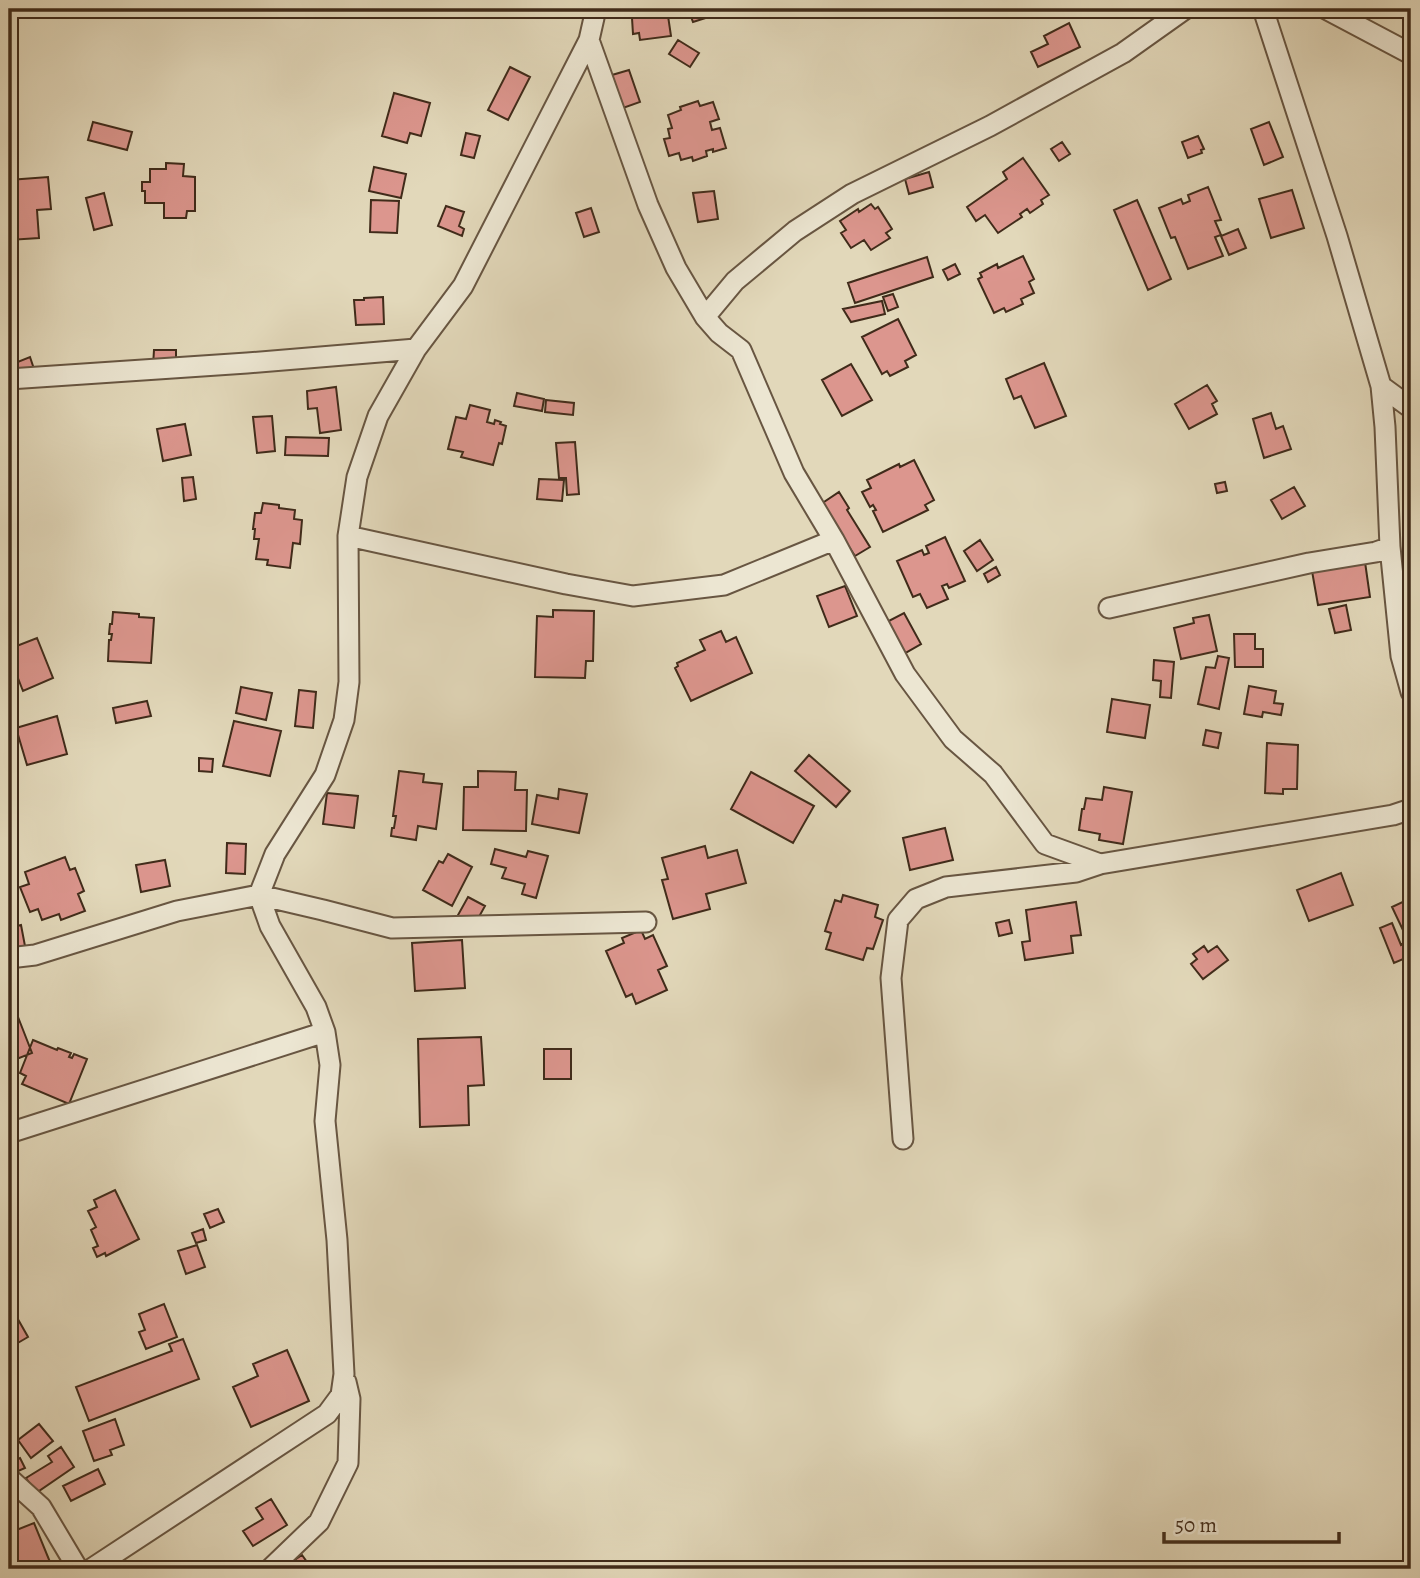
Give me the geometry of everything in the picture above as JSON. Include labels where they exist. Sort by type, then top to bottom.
[{"type":"street","points":[[270,1569],[318,1522],[348,1462],[350,1399],[345,1374],[337,1240],[325,1121],[330,1065],[316,1007],[270,926],[259,895],[275,853],[325,775],[344,720],[349,682],[348,536],[357,477],[378,416],[416,349],[463,286],[589,40],[596,9]]},
{"type":"street","points":[[705,317],[735,281],[795,232],[852,194],[990,126],[1123,54],[1185,9]]},
{"type":"street","points":[[1263,9],[1337,236],[1381,386],[1390,547],[1401,656],[1411,692]]},
{"type":"street","points":[[1326,9],[1411,54]]},
{"type":"street","points":[[589,40],[648,205],[676,268],[705,317],[719,333],[741,350],[794,473],[834,540],[905,674],[953,739],[993,774],[1045,844],[1100,864]]},
{"type":"street","points":[[9,379],[416,349]]},
{"type":"street","points":[[1381,386],[1411,408]]},
{"type":"street","points":[[348,536],[633,596],[724,585],[834,540]]},
{"type":"street","points":[[1109,608],[1390,547]]},
{"type":"street","points":[[903,1139],[891,978],[898,920],[916,899],[946,887],[1076,872],[1100,864],[1393,815],[1411,809]]},
{"type":"street","points":[[9,958],[35,955],[177,911],[259,895],[392,928],[646,922]]},
{"type":"street","points":[[9,1133],[324,1032]]},
{"type":"street","points":[[91,1569],[327,1414],[341,1395],[345,1374]]},
{"type":"street","points":[[9,1478],[41,1507],[78,1569]]},
{"type":"building","points":[[470,9],[519,9],[519,12],[471,18]]},
{"type":"building","points":[[636,9],[667,9],[671,36],[640,40],[639,33],[633,34],[632,18],[637,17]]},
{"type":"building","points":[[688,9],[734,9],[693,22]]},
{"type":"building","points":[[1069,23],[1080,47],[1038,67],[1031,52],[1048,44],[1044,36]]},
{"type":"building","points":[[678,40],[699,53],[690,67],[669,54]]},
{"type":"building","points":[[510,67],[530,77],[508,120],[488,110]]},
{"type":"building","points":[[629,70],[640,102],[623,108],[612,75]]},
{"type":"building","points":[[394,93],[430,103],[421,136],[410,133],[407,143],[382,136]]},
{"type":"building","points":[[698,101],[700,106],[713,102],[719,119],[710,122],[712,130],[720,128],[726,148],[706,151],[707,156],[693,161],[692,157],[681,160],[679,153],[669,156],[664,139],[670,138],[668,129],[672,128],[668,115],[681,110],[680,107]]},
{"type":"building","points":[[93,122],[132,132],[127,150],[88,140]]},
{"type":"building","points":[[1269,122],[1283,157],[1264,165],[1251,129]]},
{"type":"building","points":[[466,133],[480,136],[474,158],[461,155]]},
{"type":"building","points":[[1198,136],[1204,149],[1201,150],[1202,153],[1188,158],[1182,142]]},
{"type":"building","points":[[1062,142],[1070,154],[1059,161],[1051,149]]},
{"type":"building","points":[[1023,158],[1049,195],[1041,200],[1043,204],[1030,213],[1027,209],[1020,214],[1022,217],[998,233],[985,215],[976,221],[967,207],[1007,179],[1003,172]]},
{"type":"building","points":[[166,163],[184,164],[183,176],[195,177],[195,211],[187,211],[186,218],[164,218],[164,203],[145,203],[142,182],[150,182],[150,169],[166,169]]},
{"type":"building","points":[[374,167],[406,174],[401,198],[369,191]]},
{"type":"building","points":[[929,172],[933,187],[909,194],[905,179]]},
{"type":"building","points":[[48,177],[51,209],[37,210],[39,238],[9,240],[9,180]]},
{"type":"building","points":[[1208,187],[1221,220],[1215,221],[1221,235],[1215,237],[1223,256],[1188,269],[1159,208],[1181,199],[1183,204],[1190,201],[1188,195]]},
{"type":"building","points":[[1292,190],[1304,228],[1271,238],[1259,199]]},
{"type":"building","points":[[714,191],[718,219],[698,222],[693,193]]},
{"type":"building","points":[[104,193],[112,225],[94,230],[86,198]]},
{"type":"building","points":[[371,200],[399,201],[397,233],[370,232]]},
{"type":"building","points":[[1137,200],[1171,279],[1148,290],[1114,210]]},
{"type":"building","points":[[871,204],[875,209],[878,207],[892,229],[886,233],[890,238],[871,250],[864,240],[851,248],[841,233],[846,230],[840,221]]},
{"type":"building","points":[[446,206],[464,212],[459,226],[464,229],[462,236],[438,226]]},
{"type":"building","points":[[591,208],[599,232],[584,237],[576,213]]},
{"type":"building","points":[[1238,229],[1246,248],[1229,255],[1221,236]]},
{"type":"building","points":[[1023,256],[1034,279],[1029,282],[1034,293],[1021,299],[1023,304],[1006,312],[1004,308],[994,313],[978,279],[982,277],[980,273],[997,264],[998,268]]},
{"type":"building","points":[[927,257],[933,277],[855,303],[848,283]]},
{"type":"building","points":[[955,264],[960,274],[948,280],[943,270]]},
{"type":"building","points":[[893,294],[898,307],[888,311],[883,297]]},
{"type":"building","points":[[383,297],[384,324],[356,325],[354,300]]},
{"type":"building","points":[[882,301],[885,314],[851,322],[843,309]]},
{"type":"building","points":[[898,319],[916,355],[905,361],[908,367],[890,376],[887,371],[882,374],[862,337]]},
{"type":"building","points":[[154,350],[176,350],[176,361],[153,366]]},
{"type":"building","points":[[30,357],[35,372],[21,378],[15,363]]},
{"type":"building","points":[[1044,363],[1066,416],[1035,428],[1021,396],[1014,399],[1006,379]]},
{"type":"building","points":[[851,364],[872,400],[842,416],[822,380]]},
{"type":"building","points":[[1207,385],[1217,401],[1212,404],[1217,414],[1189,429],[1175,404]]},
{"type":"building","points":[[336,387],[341,430],[320,433],[317,408],[308,409],[307,391]]},
{"type":"building","points":[[517,393],[544,399],[542,411],[514,406]]},
{"type":"building","points":[[546,400],[574,403],[573,415],[545,412]]},
{"type":"building","points":[[470,405],[490,410],[487,422],[494,424],[495,420],[506,426],[493,465],[461,457],[463,452],[448,449],[456,417],[466,419]]},
{"type":"building","points":[[1271,413],[1276,429],[1283,426],[1291,449],[1264,458],[1253,419]]},
{"type":"building","points":[[272,416],[275,451],[257,453],[253,417]]},
{"type":"building","points":[[185,424],[191,455],[163,461],[157,429]]},
{"type":"building","points":[[286,437],[329,438],[328,456],[285,455]]},
{"type":"building","points":[[575,442],[579,494],[567,495],[566,478],[559,478],[556,443]]},
{"type":"building","points":[[914,460],[934,500],[925,505],[928,510],[883,532],[873,511],[876,510],[873,505],[870,507],[862,492],[871,488],[867,480],[899,464],[900,467]]},
{"type":"building","points":[[193,477],[196,499],[184,501],[182,478]]},
{"type":"building","points":[[539,479],[564,480],[562,501],[537,499]]},
{"type":"building","points":[[1225,482],[1227,491],[1217,493],[1215,484]]},
{"type":"building","points":[[1294,487],[1305,506],[1282,519],[1271,500]]},
{"type":"building","points":[[839,492],[870,547],[855,556],[821,504]]},
{"type":"building","points":[[263,503],[295,510],[294,519],[302,520],[300,544],[293,543],[290,568],[267,565],[268,560],[256,559],[259,539],[254,539],[255,513],[261,513]]},
{"type":"building","points":[[945,537],[965,581],[949,588],[947,584],[942,586],[948,599],[927,608],[920,594],[913,597],[897,561],[922,550],[924,555],[929,553],[926,546]]},
{"type":"building","points":[[980,540],[993,560],[977,571],[964,551]]},
{"type":"building","points":[[1365,562],[1370,597],[1318,605],[1312,571]]},
{"type":"building","points":[[996,567],[1000,575],[988,582],[984,574]]},
{"type":"building","points":[[845,586],[857,616],[829,627],[817,596]]},
{"type":"building","points":[[1346,605],[1351,630],[1335,633],[1329,609]]},
{"type":"building","points":[[553,610],[594,611],[593,661],[586,661],[585,678],[535,677],[537,616],[553,617]]},
{"type":"building","points":[[113,612],[154,618],[151,663],[108,661]]},
{"type":"building","points":[[904,613],[921,644],[900,656],[883,624]]},
{"type":"building","points":[[1209,615],[1217,651],[1181,659],[1174,628],[1194,623],[1193,618]]},
{"type":"building","points":[[721,631],[726,642],[736,637],[752,673],[691,701],[675,668],[677,663],[705,650],[700,640]]},
{"type":"building","points":[[1234,634],[1255,634],[1255,649],[1263,649],[1263,667],[1235,667]]},
{"type":"building","points":[[37,638],[53,678],[23,691],[14,668],[9,670],[9,649]]},
{"type":"building","points":[[1218,656],[1229,658],[1219,709],[1198,704],[1206,667],[1215,668]]},
{"type":"building","points":[[1154,660],[1174,662],[1171,698],[1160,697],[1161,681],[1153,680]]},
{"type":"building","points":[[1249,686],[1276,691],[1274,703],[1283,704],[1281,715],[1263,712],[1262,717],[1244,714]]},
{"type":"building","points":[[241,687],[272,693],[266,720],[236,713]]},
{"type":"building","points":[[299,690],[316,692],[313,728],[295,726]]},
{"type":"building","points":[[1112,699],[1150,705],[1145,738],[1107,732]]},
{"type":"building","points":[[147,701],[151,716],[116,723],[113,708]]},
{"type":"building","points":[[57,716],[67,754],[27,765],[16,728]]},
{"type":"building","points":[[234,721],[281,731],[270,776],[223,766]]},
{"type":"building","points":[[1206,730],[1221,733],[1218,748],[1203,745]]},
{"type":"building","points":[[1267,743],[1298,745],[1297,789],[1283,789],[1283,794],[1265,793]]},
{"type":"building","points":[[809,755],[850,791],[836,807],[795,771]]},
{"type":"building","points":[[199,758],[213,759],[212,772],[199,771]]},
{"type":"building","points":[[399,771],[424,774],[423,782],[442,784],[436,829],[418,826],[416,840],[391,836],[396,816],[393,816]]},
{"type":"building","points":[[478,771],[516,772],[515,790],[527,790],[526,831],[463,830],[464,787],[478,787]]},
{"type":"building","points":[[751,772],[814,806],[793,843],[731,809]]},
{"type":"building","points":[[1104,787],[1132,792],[1123,844],[1099,840],[1100,834],[1079,830],[1086,798],[1102,800]]},
{"type":"building","points":[[559,789],[587,794],[579,833],[532,824],[537,795],[558,799]]},
{"type":"building","points":[[327,793],[358,796],[354,828],[323,824]]},
{"type":"building","points":[[945,828],[953,860],[910,870],[903,838]]},
{"type":"building","points":[[227,843],[246,844],[245,874],[226,873]]},
{"type":"building","points":[[705,846],[708,858],[737,850],[746,883],[706,894],[710,909],[673,919],[662,880],[668,879],[662,858]]},
{"type":"building","points":[[495,849],[526,857],[528,851],[548,856],[536,898],[522,894],[525,884],[502,878],[506,868],[491,864]]},
{"type":"building","points":[[448,854],[472,867],[452,906],[423,890],[439,861],[443,863]]},
{"type":"building","points":[[65,857],[70,870],[75,868],[84,891],[78,894],[85,911],[61,920],[59,914],[42,920],[38,909],[30,912],[20,887],[29,884],[25,872]]},
{"type":"building","points":[[165,860],[170,886],[141,892],[136,865]]},
{"type":"building","points":[[1341,873],[1353,905],[1309,921],[1297,890]]},
{"type":"building","points":[[843,895],[878,905],[875,917],[883,920],[873,949],[867,948],[863,960],[826,949],[831,933],[825,931],[835,900],[841,902]]},
{"type":"building","points":[[468,897],[485,906],[475,924],[458,915]]},
{"type":"building","points":[[1411,898],[1411,947],[1392,907]]},
{"type":"building","points":[[1076,902],[1081,935],[1071,936],[1073,953],[1025,960],[1022,942],[1030,941],[1026,910]]},
{"type":"building","points":[[1009,920],[1012,933],[999,936],[996,923]]},
{"type":"building","points":[[1392,923],[1408,957],[1394,963],[1380,928]]},
{"type":"building","points":[[21,925],[25,946],[9,950],[9,928]]},
{"type":"building","points":[[641,930],[645,939],[653,935],[667,966],[658,970],[667,990],[636,1004],[632,994],[626,997],[606,951],[624,943],[622,938]]},
{"type":"building","points":[[462,940],[465,988],[415,991],[412,943]]},
{"type":"building","points":[[1204,946],[1208,952],[1217,946],[1228,960],[1203,979],[1191,964],[1197,959],[1193,954]]},
{"type":"building","points":[[18,1017],[32,1053],[9,1062],[9,1020]]},
{"type":"building","points":[[481,1037],[484,1085],[468,1086],[469,1125],[420,1127],[418,1039]]},
{"type":"building","points":[[33,1040],[71,1053],[69,1057],[72,1058],[74,1054],[87,1059],[69,1104],[22,1084],[26,1076],[20,1073]]},
{"type":"building","points":[[544,1049],[571,1049],[571,1079],[544,1079]]},
{"type":"building","points":[[115,1190],[139,1239],[106,1256],[105,1253],[97,1257],[93,1248],[98,1246],[91,1230],[96,1227],[88,1211],[97,1207],[94,1200]]},
{"type":"building","points":[[218,1209],[224,1222],[210,1228],[204,1214]]},
{"type":"building","points":[[203,1229],[206,1240],[196,1243],[192,1233]]},
{"type":"building","points":[[197,1245],[205,1267],[186,1274],[178,1251]]},
{"type":"building","points":[[9,1288],[17,1304],[9,1308]]},
{"type":"building","points":[[164,1304],[177,1337],[146,1349],[139,1332],[145,1330],[139,1314]]},
{"type":"building","points":[[15,1314],[28,1337],[9,1348],[9,1318]]},
{"type":"building","points":[[183,1339],[199,1379],[89,1421],[76,1387],[172,1351],[169,1344]]},
{"type":"building","points":[[287,1350],[309,1401],[251,1427],[233,1387],[258,1376],[253,1364]]},
{"type":"building","points":[[115,1419],[124,1445],[110,1450],[112,1455],[94,1461],[83,1431]]},
{"type":"building","points":[[39,1424],[53,1441],[31,1458],[18,1440]]},
{"type":"building","points":[[61,1447],[74,1467],[36,1493],[26,1478],[52,1462],[48,1456]]},
{"type":"building","points":[[20,1458],[25,1468],[16,1472],[11,1462]]},
{"type":"building","points":[[98,1469],[105,1484],[71,1501],[63,1486]]},
{"type":"building","points":[[271,1499],[287,1525],[253,1546],[243,1531],[263,1519],[256,1508]]},
{"type":"building","points":[[34,1523],[50,1562],[32,1569],[12,1569],[9,1562],[9,1533]]},
{"type":"building","points":[[302,1555],[312,1569],[281,1569]]}]
